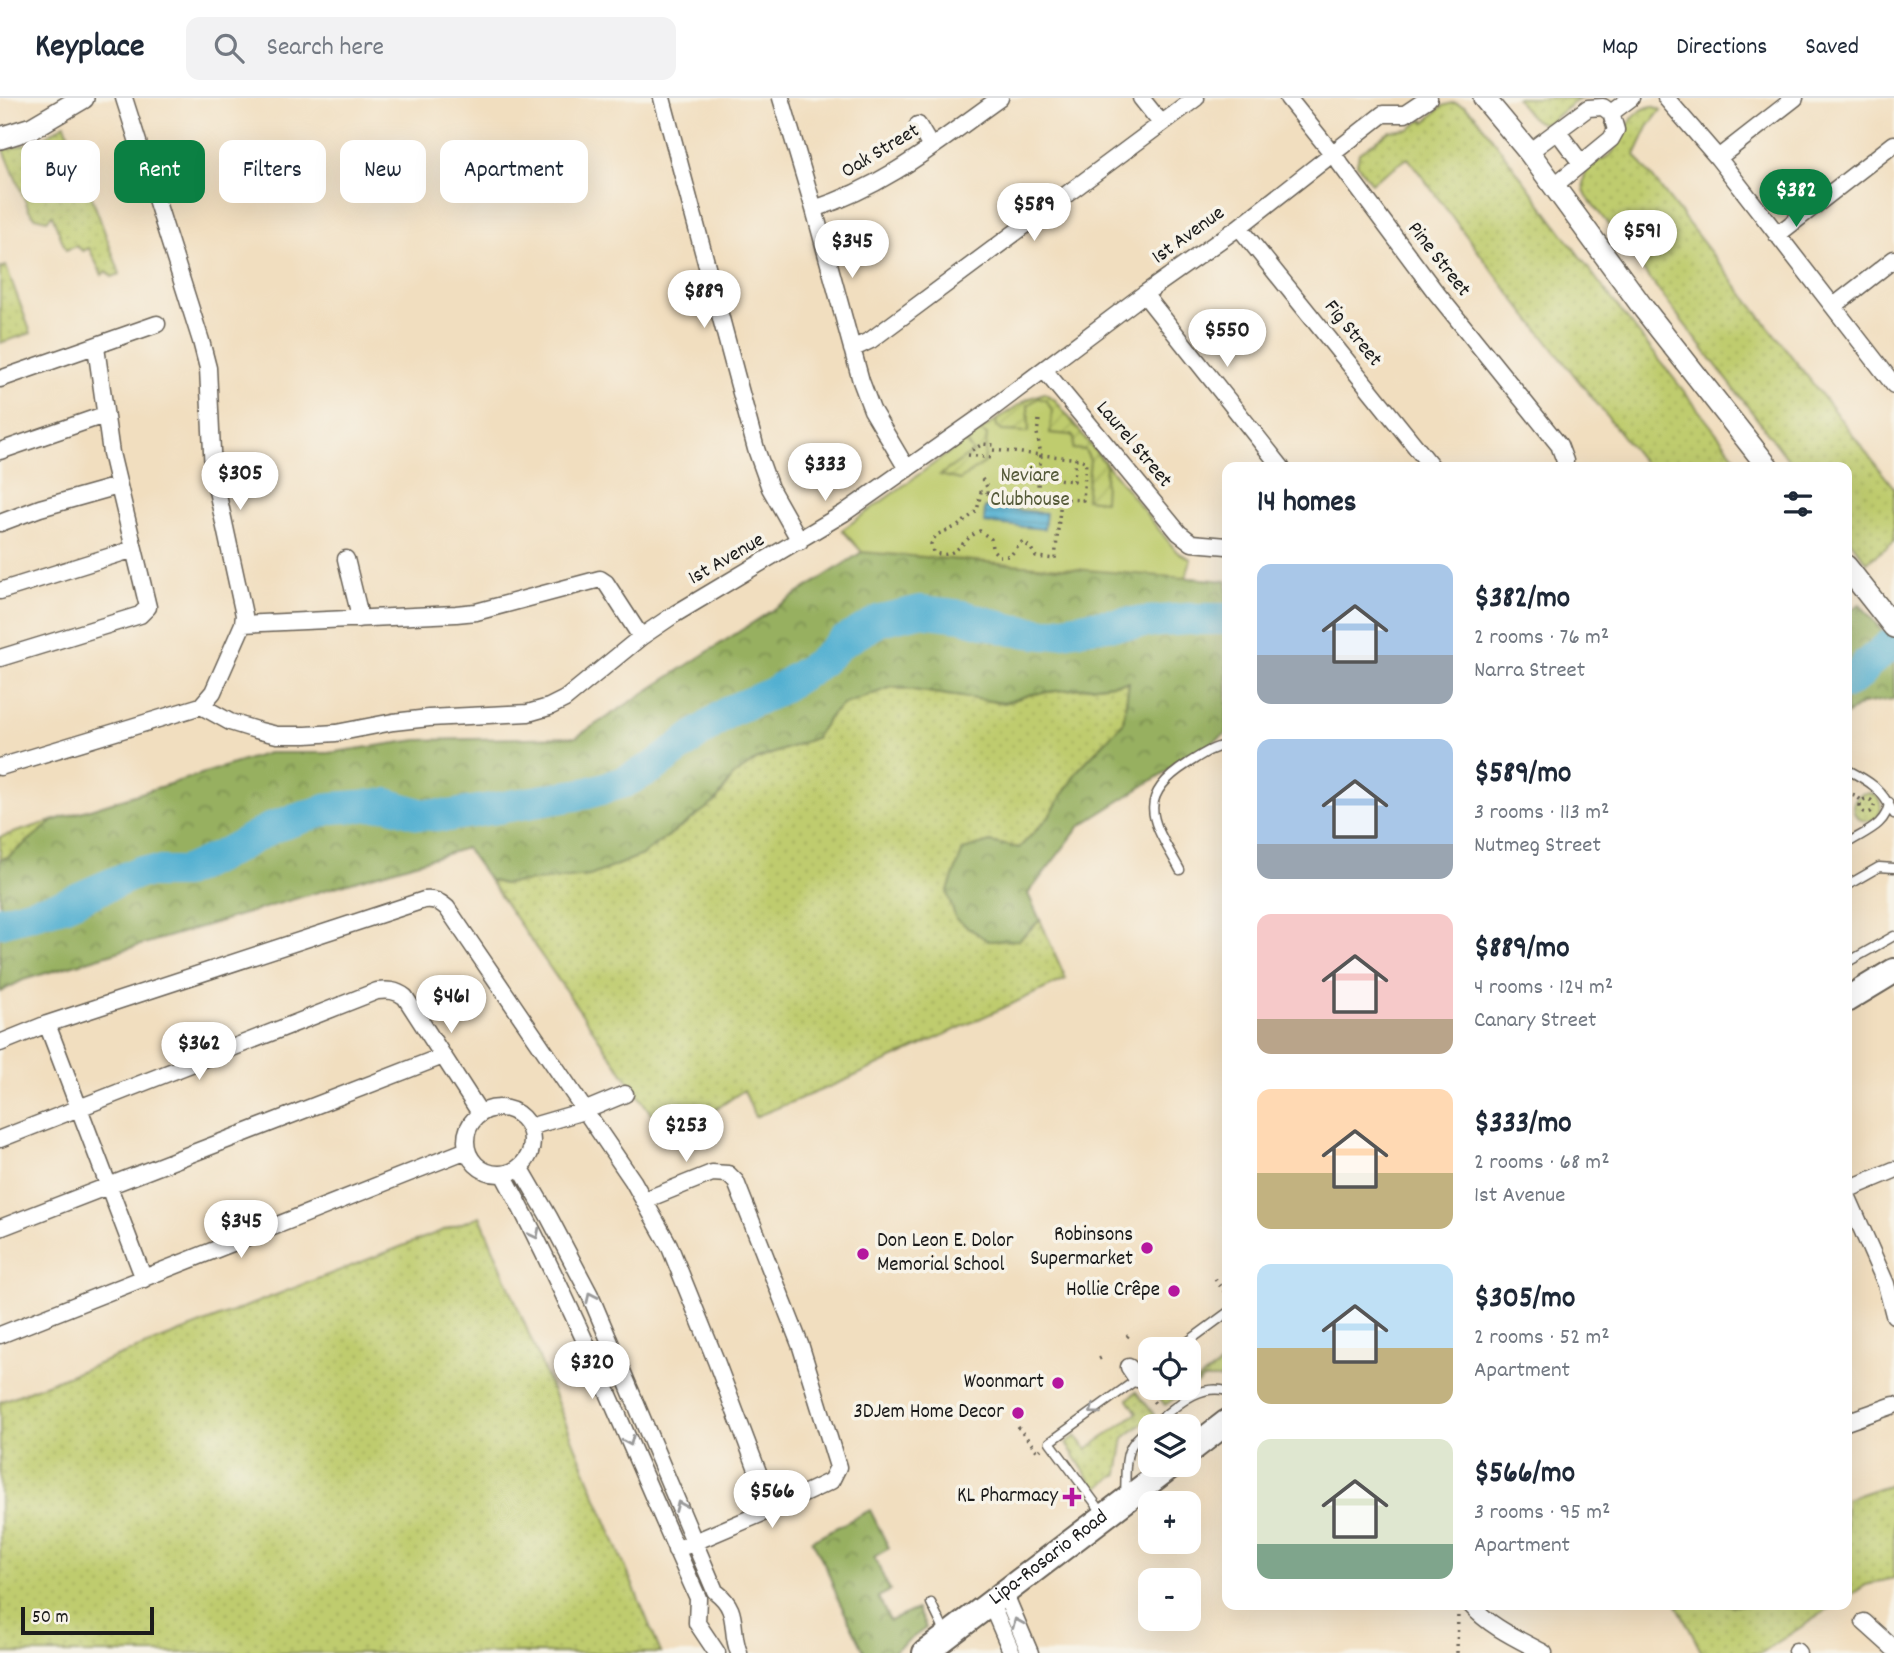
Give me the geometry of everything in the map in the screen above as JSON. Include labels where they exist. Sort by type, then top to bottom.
[{"type":"main road","points":[[1852,996],[1894,971]]},
{"type":"main road","points":[[1201,1442],[1222,1426]]},
{"type":"main road","name":"Lipa-Rosario Road","points":[[925,1653],[1156,1477]]},
{"type":"street","points":[[0,138],[32,128],[83,98]]},
{"type":"street","points":[[0,767],[201,706],[213,692],[243,624],[244,615],[214,472],[208,368],[124,98]]},
{"type":"street","points":[[662,98],[756,449],[771,488],[800,541]]},
{"type":"street","points":[[781,98],[852,349],[872,410],[907,469]]},
{"type":"street","name":"Oak Street","points":[[814,209],[842,200],[889,177],[1000,98]]},
{"type":"street","points":[[1141,98],[1161,123]]},
{"type":"street","points":[[852,349],[872,340],[1102,171],[1196,98]]},
{"type":"street","name":"Pine Street","points":[[1288,98],[1434,290],[1559,445],[1565,462]]},
{"type":"street","points":[[1388,98],[1383,114],[1405,114],[1429,98]]},
{"type":"street","points":[[1484,98],[1555,185],[1644,309],[1765,462]]},
{"type":"street","points":[[1611,113],[1631,98]]},
{"type":"street","points":[[1666,98],[1718,159],[1892,379]]},
{"type":"street","points":[[1718,159],[1795,98]]},
{"type":"street","points":[[1529,152],[1592,106],[1603,107],[1611,113],[1616,130],[1611,139],[1555,185]]},
{"type":"street","name":"1st Avenue","points":[[201,706],[230,722],[277,735],[336,733],[429,718],[528,713],[565,699],[641,637],[675,614],[800,541],[1045,371],[1144,294],[1239,227],[1383,114]]},
{"type":"street","points":[[918,125],[931,147]]},
{"type":"street","points":[[1557,131],[1581,163]]},
{"type":"street","points":[[1777,235],[1894,144]]},
{"type":"street","name":"Fig Street","points":[[1239,227],[1428,462]]},
{"type":"street","points":[[1834,306],[1894,259]]},
{"type":"street","points":[[1144,294],[1278,462]]},
{"type":"street","points":[[0,379],[158,324]]},
{"type":"street","points":[[0,658],[145,612],[148,600],[118,486],[104,415],[96,347]]},
{"type":"street","name":"Laurel Street","points":[[1045,371],[1179,533],[1192,543],[1222,546]]},
{"type":"street","points":[[0,451],[104,415]]},
{"type":"street","points":[[0,523],[40,508],[118,486]]},
{"type":"street","points":[[0,591],[134,549]]},
{"type":"street","points":[[346,559],[358,608],[358,619]]},
{"type":"street","points":[[1852,574],[1894,627]]},
{"type":"street","points":[[243,624],[476,612],[600,579],[606,583],[641,637]]},
{"type":"street","points":[[0,1043],[47,1024],[430,899],[447,908],[645,1200],[674,1258],[772,1509]]},
{"type":"street","points":[[0,1139],[377,991],[394,991],[405,997],[480,1113]]},
{"type":"street","points":[[47,1024],[144,1279]]},
{"type":"street","points":[[0,1228],[443,1056]]},
{"type":"street","points":[[529,1127],[584,1111],[625,1094]]},
{"type":"street","points":[[498,1107],[508,1108],[524,1118],[529,1127],[532,1144],[526,1161],[520,1167],[503,1174],[485,1171],[471,1159],[467,1150],[467,1133],[480,1113],[498,1107]]},
{"type":"street","points":[[0,1335],[467,1150]]},
{"type":"street","points":[[503,1174],[536,1234],[568,1303],[698,1598],[697,1623],[716,1650],[736,1646],[732,1610],[725,1599],[715,1591],[590,1295],[550,1217],[520,1167]]},
{"type":"street","points":[[1852,1188],[1894,1170]]},
{"type":"street","points":[[645,1200],[712,1172],[728,1174],[736,1182],[801,1347],[838,1467],[831,1481],[676,1550]]},
{"type":"street","points":[[1852,1205],[1886,1284],[1894,1315]]},
{"type":"street","points":[[1852,1420],[1894,1405]]},
{"type":"street","points":[[698,1598],[715,1591]]},
{"type":"street","points":[[998,1599],[1012,1653]]},
{"type":"street","points":[[998,1599],[1030,1653]]},
{"type":"street","points":[[1475,1610],[1498,1628],[1544,1653]]},
{"type":"street","points":[[1864,1622],[1894,1649]]},
{"type":"lane","points":[[1180,870],[1155,824],[1153,809],[1156,793],[1171,774],[1209,750],[1222,747]]},
{"type":"lane","points":[[1852,772],[1877,788],[1889,802],[1894,814]]},
{"type":"lane","points":[[1852,775],[1857,774]]},
{"type":"lane","points":[[1852,836],[1884,820],[1889,802]]},
{"type":"lane","points":[[1852,883],[1879,867],[1894,868]]},
{"type":"lane","points":[[1852,960],[1894,936]]},
{"type":"lane","points":[[1195,1337],[1222,1318]]},
{"type":"lane","points":[[1105,1517],[1050,1442],[1138,1373]]},
{"type":"lane","points":[[1167,1414],[1199,1391],[1222,1390]]},
{"type":"lane","points":[[1125,1501],[1129,1447],[1138,1437]]},
{"type":"lane","points":[[931,1603],[948,1636]]},
{"type":"path","points":[[1037,496],[1041,455],[1037,433],[1038,420]]},
{"type":"path","points":[[972,450],[983,444],[1041,455],[1084,459],[1087,467],[1083,500],[981,492],[979,507],[971,516],[934,538],[931,544],[933,552],[945,555],[956,551],[968,538],[980,531],[991,539],[992,549],[999,556],[1010,556],[1022,542],[1030,547],[1036,557],[1055,559],[1061,499]]},
{"type":"path","points":[[968,455],[993,458]]},
{"type":"path","points":[[1038,477],[1074,481],[1076,458]]},
{"type":"path","points":[[982,479],[987,493]]},
{"type":"path","points":[[1852,794],[1862,801]]},
{"type":"path","points":[[1862,801],[1872,801],[1872,812],[1863,812],[1860,808],[1862,801]]},
{"type":"path","points":[[1215,1279],[1222,1288]]},
{"type":"path","points":[[1018,1427],[1038,1452],[1050,1442]]},
{"type":"path","points":[[1457,1653],[1460,1610]]},
{"type":"green space","points":[[1516,98],[1582,98],[1549,122],[1543,123],[1535,120]]},
{"type":"green space","points":[[1449,104],[1465,106],[1475,115],[1604,289],[1739,462],[1643,462],[1510,294],[1408,158],[1371,183],[1357,164],[1359,153],[1390,131],[1410,129],[1423,119],[1425,122]]},
{"type":"green space","points":[[1652,106],[1661,110],[1648,127],[1635,155],[1894,488],[1894,542],[1867,562],[1852,543],[1852,462],[1790,462],[1587,197],[1584,181],[1589,167],[1612,153],[1631,120],[1643,109]]},
{"type":"green space","points":[[65,124],[71,140],[40,140]]},
{"type":"green space","points":[[21,145],[21,191],[4,150]]},
{"type":"green space","points":[[26,203],[94,203],[120,274],[112,277],[106,271],[102,275],[89,248],[83,251],[76,246],[66,250],[52,215],[47,220],[35,217]]},
{"type":"green space","points":[[6,266],[31,333],[0,343],[0,268]]},
{"type":"green space","name":"Neviare Clubhouse","points":[[1044,393],[1055,400],[1177,552],[1191,559],[1186,578],[862,552],[842,530],[965,441],[1028,399]]},
{"type":"green space","points":[[1044,393],[1055,400],[1106,465],[1104,501],[1086,499],[1090,460],[1085,450],[1073,449],[1074,438],[1071,435],[1050,433],[1052,410],[1046,400],[1038,398],[1028,405],[1029,432],[1002,431],[997,426],[996,420],[1028,399]]},
{"type":"green space","points":[[980,431],[987,435],[984,463],[960,480],[940,475],[973,452],[965,441]]},
{"type":"green space","points":[[862,552],[1222,581],[1222,736],[1080,826],[1028,894],[1040,920],[1019,940],[988,941],[956,919],[947,893],[963,850],[990,842],[1019,848],[1048,818],[1078,770],[1123,723],[1129,682],[1032,694],[1004,703],[892,687],[842,705],[815,738],[758,759],[734,775],[715,802],[642,855],[590,876],[503,884],[489,880],[466,848],[23,980],[0,992],[0,860],[8,857],[55,820],[268,753],[328,753],[417,740],[576,737]]},
{"type":"green space","points":[[1860,604],[1894,646],[1894,699],[1862,704],[1852,711],[1852,609]]},
{"type":"green space","points":[[1129,682],[1123,723],[1078,770],[1048,818],[1019,848],[990,842],[1019,940],[1040,920],[1066,979],[846,1080],[755,1117],[744,1090],[670,1141],[489,880],[503,884],[545,879],[715,802],[734,775],[758,759],[815,738],[842,705],[892,687],[1004,703],[1032,694]]},
{"type":"green space","points":[[1867,793],[1877,797],[1881,807],[1877,817],[1867,821],[1857,817],[1853,807],[1857,797]]},
{"type":"green space","points":[[55,820],[8,857],[0,860],[0,837]]},
{"type":"green space","points":[[480,1216],[661,1653],[0,1653],[0,1402]]},
{"type":"green space","points":[[1222,1363],[1222,1379],[1201,1381],[1201,1378]]},
{"type":"green space","points":[[1136,1392],[1138,1400],[1143,1400],[1154,1414],[1138,1414],[1138,1427],[1124,1438],[1118,1474],[1096,1489],[1066,1443],[1076,1436],[1087,1449],[1137,1413],[1128,1399]]},
{"type":"green space","points":[[1894,1483],[1894,1578],[1866,1585],[1852,1594],[1852,1497]]},
{"type":"green space","points":[[870,1510],[889,1548],[874,1557],[890,1591],[878,1597],[890,1621],[917,1609],[926,1628],[891,1653],[865,1653],[812,1540]]},
{"type":"green space","points":[[1680,1610],[1827,1610],[1761,1653],[1702,1653]]},
{"type":"water","points":[[985,507],[1046,513],[1044,529],[984,523]]},
{"type":"waterway","points":[[0,922],[63,905],[139,872],[184,872],[273,827],[332,808],[387,804],[420,814],[448,816],[588,793],[624,782],[655,766],[729,711],[773,693],[818,664],[841,643],[880,620],[920,611],[962,616],[1012,630],[1046,634],[1092,626],[1222,619]]},
{"type":"waterway","points":[[1852,680],[1894,642]]},
{"type":"place","name":"Robinsons Supermarket","points":[[1147,1248]]},
{"type":"place","name":"Don Leon E. Dolor Memorial School","points":[[863,1254]]},
{"type":"place","name":"Hollie Crêpe","points":[[1174,1291]]},
{"type":"place","name":"Woonmart","points":[[1058,1383]]},
{"type":"place","name":"3DJem Home Decor","points":[[1018,1413]]},
{"type":"place","name":"KL Pharmacy","points":[[1072,1497]]}]
